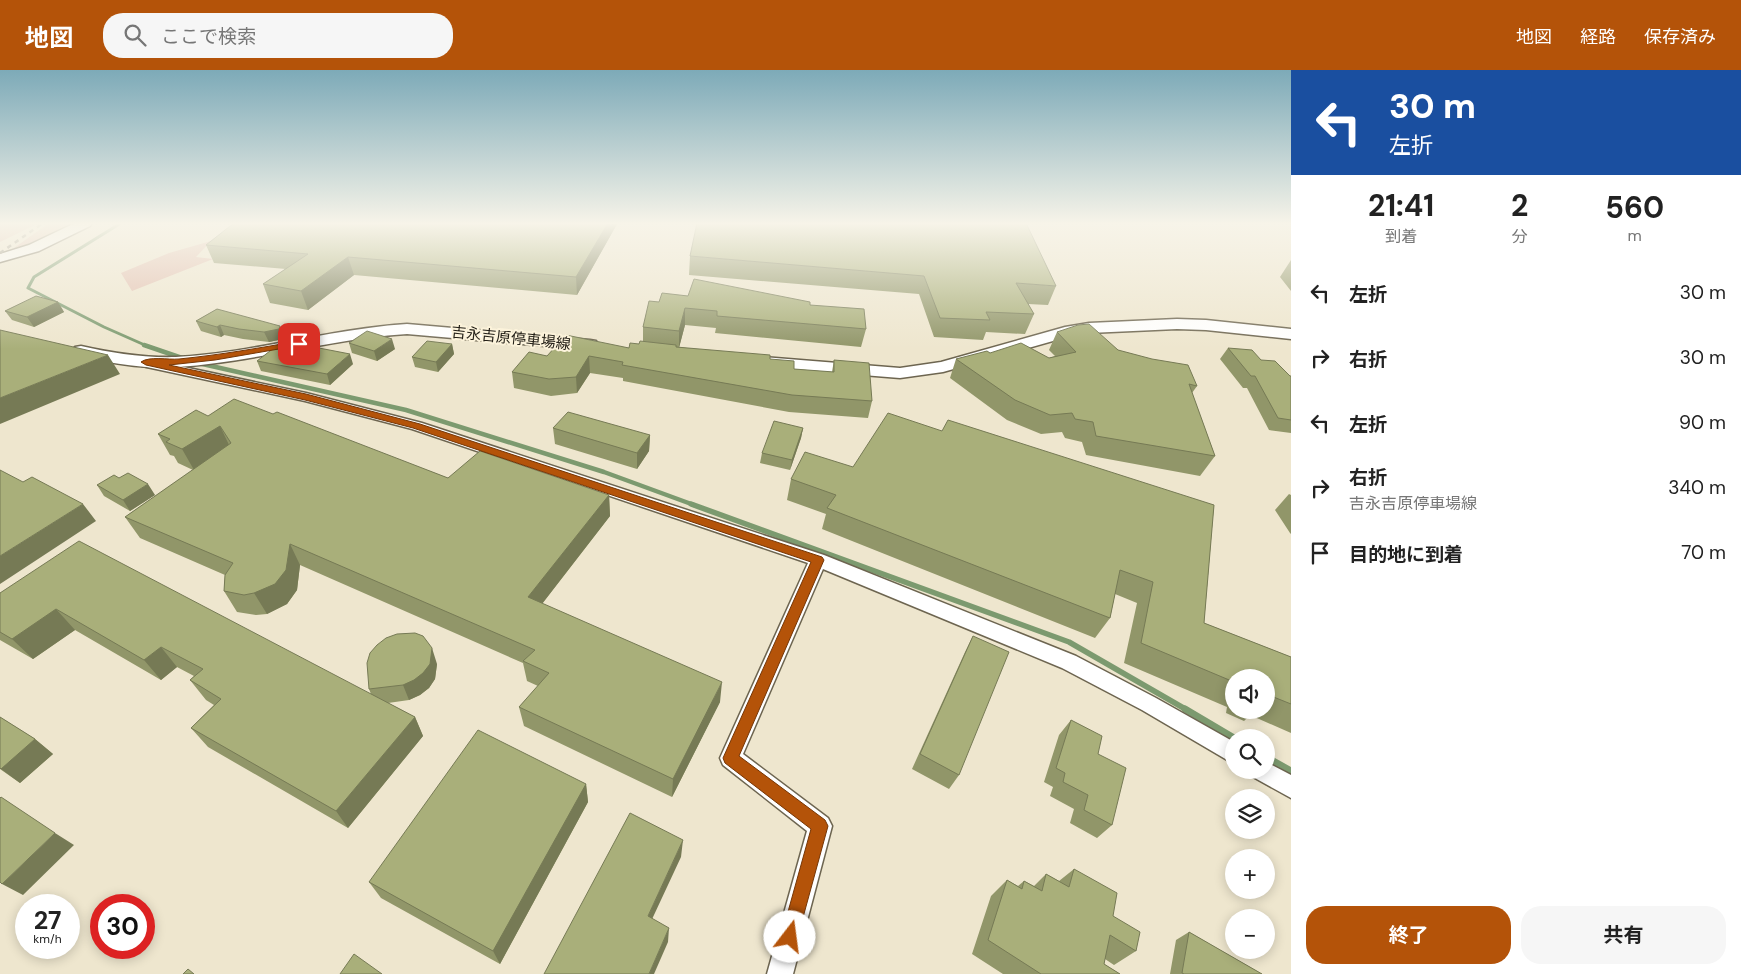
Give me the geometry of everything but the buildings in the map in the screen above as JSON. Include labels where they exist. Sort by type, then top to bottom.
[{"type":"main road","points":[[746,361],[900,373],[943,367],[1065,332],[1089,328],[1141,324],[1196,324],[1291,334]]},
{"type":"main road","name":"吉永吉原停車場線","points":[[65,347],[121,360],[175,362],[215,358],[377,331],[407,329],[609,347]]},
{"type":"street","points":[[146,362],[306,397],[417,426],[818,560],[1068,662],[1149,704],[1225,749]]},
{"type":"street","points":[[780,974],[820,826],[730,758],[818,560]]},
{"type":"street","points":[[1275,778],[1291,788]]},
{"type":"shaded area","points":[[140,265],[197,265],[132,291],[121,273]]},
{"type":"waterway","points":[[53,265],[34,277],[28,288],[104,327],[147,346]]},
{"type":"waterway","points":[[144,345],[182,358]]},
{"type":"waterway","points":[[198,363],[406,410],[604,472],[694,505]]},
{"type":"waterway","points":[[691,504],[1069,642],[1187,710]]},
{"type":"waterway","points":[[1185,709],[1225,733]]},
{"type":"waterway","points":[[1275,762],[1291,771]]},
{"type":"route","points":[[299,344],[215,358],[175,362],[146,362],[306,397],[417,426],[818,560],[730,758],[820,826],[790,937]]}]
